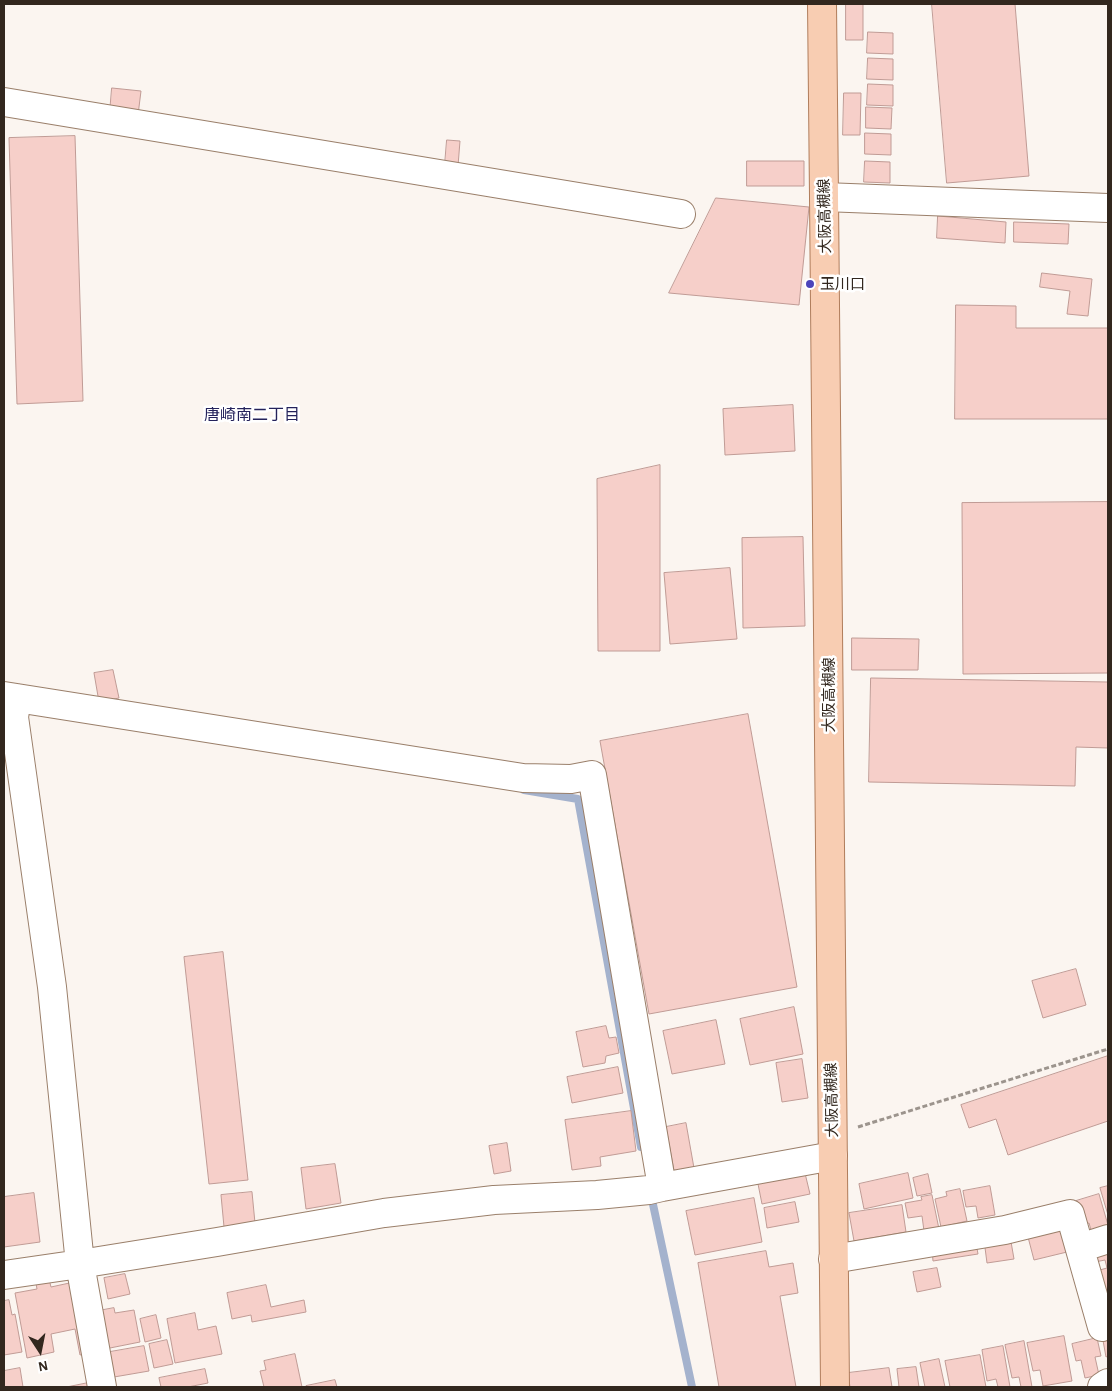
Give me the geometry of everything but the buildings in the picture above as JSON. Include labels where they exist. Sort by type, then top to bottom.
[{"type":"main road","name":"大阪高槻線","points":[[822,4],[835,1387]]},
{"type":"street","points":[[4,102],[681,214]]},
{"type":"street","points":[[824,197],[1108,208]]},
{"type":"street","points":[[102,1387],[80,1264],[52,987],[14,717],[8,692],[524,778],[571,779],[592,775],[662,1187]]},
{"type":"street","points":[[4,1275],[217,1242],[384,1213],[494,1200],[597,1195],[649,1190],[832,1145]]},
{"type":"street","points":[[834,1259],[1005,1230],[1070,1214],[1102,1327]]},
{"type":"street","points":[[1080,1248],[1108,1239]]},
{"type":"street","points":[[1102,1387],[1108,1383]]},
{"type":"path","points":[[832,1145],[1108,1049]]},
{"type":"waterway","points":[[524,790],[578,799],[641,1147]]},
{"type":"waterway","points":[[651,1195],[692,1387]]},
{"type":"place","name":"玉川口","points":[[810,284]]},
{"type":"district","name":"唐崎南二丁目","points":[[252,415]]}]
